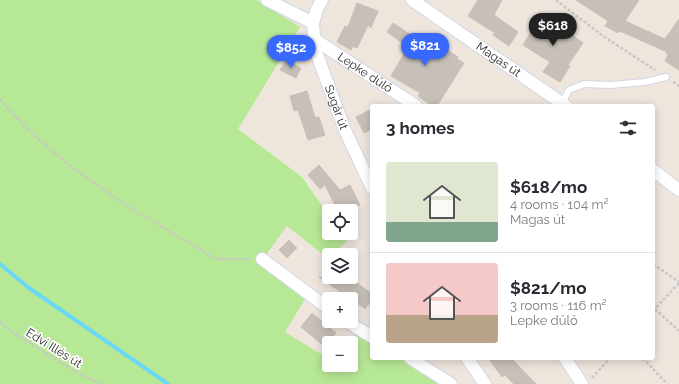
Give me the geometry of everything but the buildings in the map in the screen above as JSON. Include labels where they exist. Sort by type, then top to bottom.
[{"type":"street","points":[[266,0],[313,23],[317,9],[322,0]]},
{"type":"street","name":"Magas út","points":[[412,0],[564,104]]},
{"type":"street","name":"Sugár út","points":[[313,23],[316,49],[331,95],[370,184]]},
{"type":"street","name":"Lepke dűlő","points":[[314,39],[413,104]]},
{"type":"street","points":[[655,172],[679,190]]},
{"type":"street","points":[[262,259],[322,304]]},
{"type":"street","points":[[357,328],[370,336]]},
{"type":"street","points":[[413,360],[451,384]]},
{"type":"street","points":[[468,360],[486,384]]},
{"type":"street","points":[[567,360],[587,381]]},
{"type":"lane","points":[[564,104],[569,90],[584,84],[611,85],[645,82],[666,77]]},
{"type":"path","points":[[556,0],[603,36],[679,86]]},
{"type":"path","points":[[0,99],[24,126],[70,166],[132,210],[216,258],[262,259]]},
{"type":"path","points":[[655,265],[679,282],[655,309]]},
{"type":"path","points":[[655,311],[679,331]]},
{"type":"path","name":"Edvi Illés út","points":[[0,322],[12,332],[79,374],[102,384]]},
{"type":"path","points":[[587,381],[608,360]]},
{"type":"path","points":[[645,360],[667,384]]},
{"type":"green space","points":[[0,0],[257,0],[300,27],[238,129],[302,177],[322,206],[322,240],[345,240],[347,242],[339,248],[322,248],[322,254],[287,226],[263,259],[308,294],[285,332],[322,355],[322,372],[358,372],[358,336],[353,336],[358,330],[370,336],[370,360],[413,360],[451,384],[0,384]]},
{"type":"waterway","points":[[0,264],[29,288],[168,384]]}]
